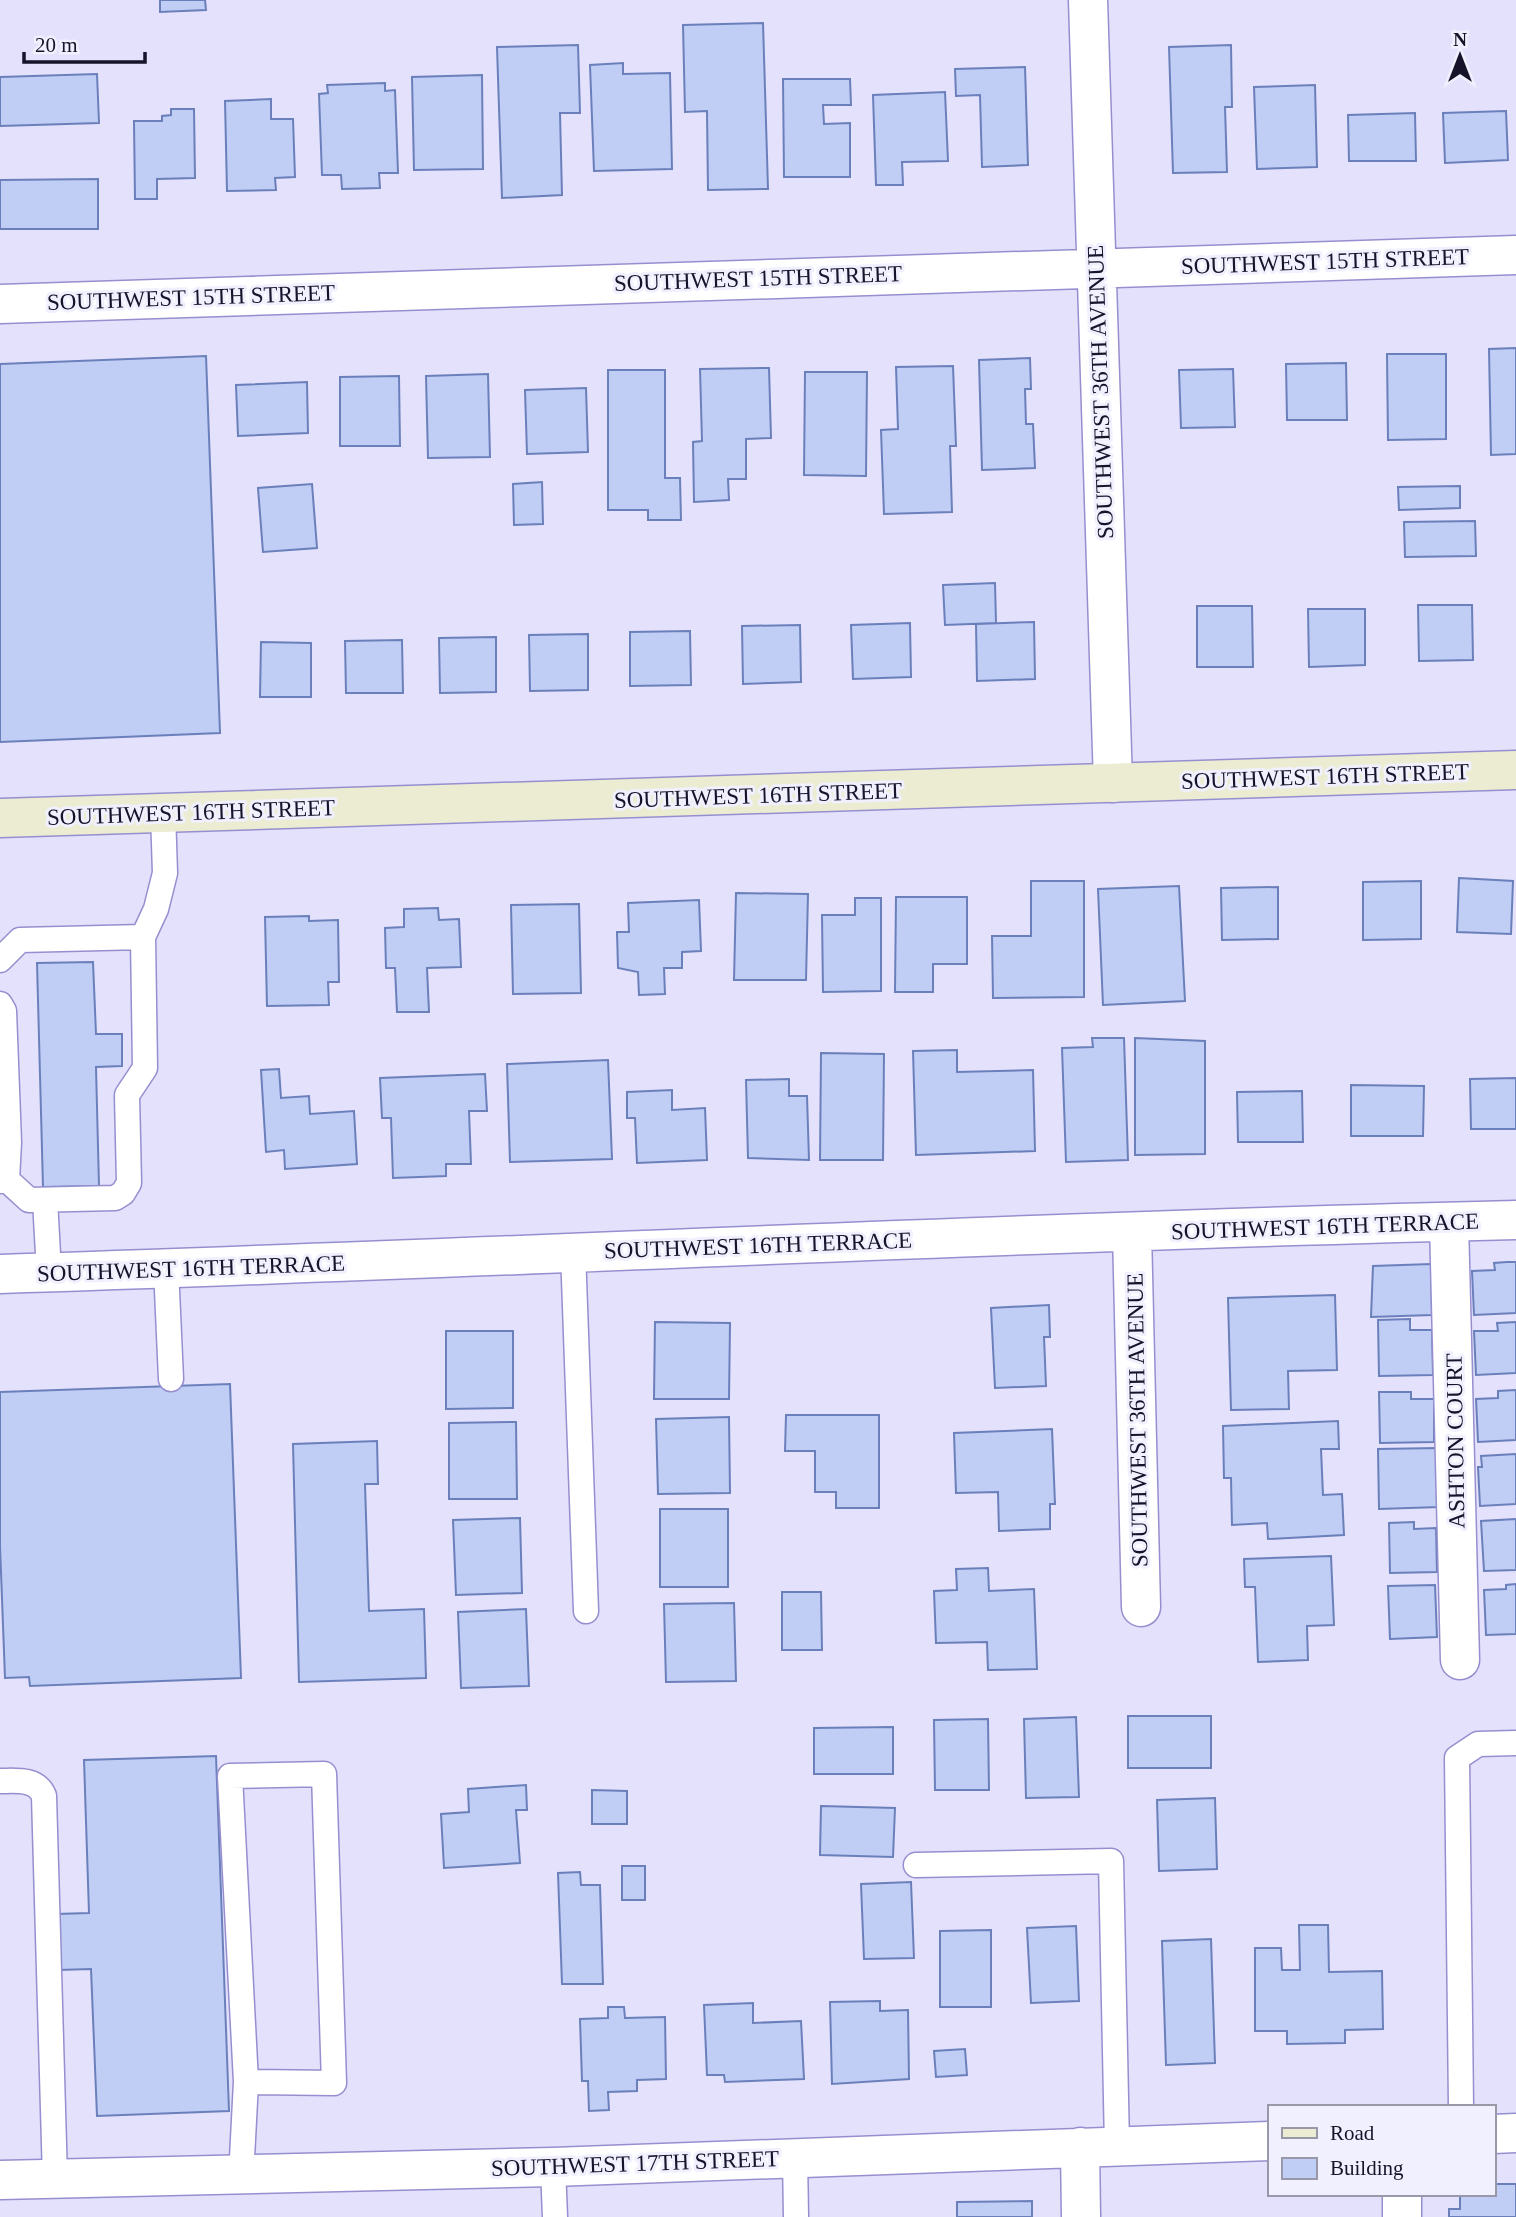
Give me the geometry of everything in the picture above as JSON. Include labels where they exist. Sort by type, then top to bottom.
[{"type":"street","name":"SOUTHWEST 36TH AVENUE","points":[[1088,0],[1113,783]]},
{"type":"street","name":"SOUTHWEST 15TH STREET","points":[[0,304],[1516,255]]},
{"type":"street","name":"SOUTHWEST 16TH STREET","points":[[0,818],[1516,770]]},
{"type":"street","name":"SOUTHWEST 16TH TERRACE","points":[[0,1274],[573,1251],[1516,1220]]},
{"type":"street","name":"ASHTON COURT","points":[[1449,1222],[1460,1660]]},
{"type":"street","name":"SOUTHWEST 36TH AVENUE","points":[[1132,1233],[1141,1607]]},
{"type":"street","points":[[1495,2134],[1516,2133]]},
{"type":"street","name":"SOUTHWEST 17TH STREET","points":[[0,2180],[241,2177],[1268,2141]]},
{"type":"street","points":[[1081,2217],[1098,2147]]},
{"type":"street","points":[[1402,2196],[1402,2217]]},
{"type":"lane","points":[[0,1003],[4,1024],[9,1142],[3,1180],[29,1200],[115,1198],[124,1193],[129,1183],[127,1095],[145,1068],[143,937],[156,909],[164,873],[163,813]]},
{"type":"lane","points":[[0,960],[20,940],[143,937]]},
{"type":"lane","points":[[45,1200],[49,1272]]},
{"type":"lane","points":[[573,1251],[586,1611]]},
{"type":"lane","points":[[166,1269],[171,1379]]},
{"type":"lane","points":[[1461,2105],[1457,1758],[1478,1744],[1516,1743]]},
{"type":"lane","points":[[241,2177],[246,2082],[230,1776],[324,1774],[334,2082],[246,2082]]},
{"type":"lane","points":[[0,1781],[30,1782],[41,1788],[44,1796],[55,2179]]},
{"type":"lane","points":[[916,1865],[1111,1861],[1098,2147]]},
{"type":"lane","points":[[795,2157],[796,2217]]},
{"type":"lane","points":[[552,2167],[555,2217]]},
{"type":"building","points":[[160,0],[205,0],[206,10],[160,12]]},
{"type":"building","points":[[763,23],[768,189],[708,190],[707,111],[685,112],[683,25]]},
{"type":"building","points":[[578,45],[580,113],[560,113],[562,195],[502,198],[497,47]]},
{"type":"building","points":[[1231,45],[1232,107],[1225,107],[1227,172],[1173,173],[1169,47]]},
{"type":"building","points":[[623,63],[623,74],[670,73],[672,169],[594,171],[590,65]]},
{"type":"building","points":[[1025,67],[1028,165],[982,167],[980,95],[956,96],[955,69]]},
{"type":"building","points":[[97,74],[99,123],[0,126],[0,77]]},
{"type":"building","points":[[482,75],[483,169],[414,170],[412,77]]},
{"type":"building","points":[[783,79],[850,79],[851,105],[823,105],[824,124],[850,123],[850,177],[784,177]]},
{"type":"building","points":[[385,83],[385,91],[395,90],[398,173],[379,173],[380,188],[342,189],[341,175],[322,175],[319,94],[328,93],[327,85]]},
{"type":"building","points":[[1315,85],[1317,167],[1257,169],[1254,87]]},
{"type":"building","points":[[945,92],[948,161],[902,162],[903,185],[876,185],[873,95]]},
{"type":"building","points":[[271,99],[271,119],[293,119],[295,177],[275,178],[276,190],[227,191],[225,101]]},
{"type":"building","points":[[171,109],[194,109],[195,178],[157,179],[157,199],[135,199],[134,121],[162,121],[162,116],[171,115]]},
{"type":"building","points":[[1506,111],[1508,160],[1445,163],[1443,113]]},
{"type":"building","points":[[1415,113],[1416,161],[1349,161],[1348,115]]},
{"type":"building","points":[[98,179],[98,229],[0,229],[0,180]]},
{"type":"building","points":[[1516,348],[1516,454],[1491,455],[1489,349]]},
{"type":"building","points":[[1387,354],[1446,354],[1446,439],[1388,440]]},
{"type":"building","points":[[206,356],[220,733],[0,742],[0,364]]},
{"type":"building","points":[[1030,358],[1031,389],[1025,389],[1026,424],[1033,424],[1035,468],[982,470],[979,360]]},
{"type":"building","points":[[1346,363],[1347,420],[1287,420],[1286,364]]},
{"type":"building","points":[[953,366],[956,446],[950,446],[952,512],[884,514],[881,430],[898,429],[896,367]]},
{"type":"building","points":[[769,368],[771,438],[746,439],[746,479],[728,479],[729,500],[694,502],[693,442],[702,441],[700,369]]},
{"type":"building","points":[[1233,369],[1235,427],[1181,428],[1179,370]]},
{"type":"building","points":[[608,370],[665,370],[665,478],[680,478],[681,520],[648,520],[648,510],[608,510]]},
{"type":"building","points":[[805,372],[867,372],[866,476],[804,475]]},
{"type":"building","points":[[488,374],[490,457],[428,458],[426,376]]},
{"type":"building","points":[[399,376],[400,446],[340,446],[340,377]]},
{"type":"building","points":[[307,382],[308,433],[238,436],[236,385]]},
{"type":"building","points":[[586,388],[588,452],[527,454],[525,390]]},
{"type":"building","points":[[542,482],[543,524],[514,525],[513,484]]},
{"type":"building","points":[[312,484],[317,548],[263,552],[258,488]]},
{"type":"building","points":[[1460,486],[1460,508],[1399,510],[1398,487]]},
{"type":"building","points":[[1475,521],[1476,556],[1405,557],[1404,522]]},
{"type":"building","points":[[995,583],[996,623],[945,625],[943,585]]},
{"type":"building","points":[[1418,605],[1472,605],[1473,660],[1419,661]]},
{"type":"building","points":[[1197,606],[1252,606],[1253,667],[1197,667]]},
{"type":"building","points":[[1308,609],[1365,609],[1365,665],[1309,667]]},
{"type":"building","points":[[1034,622],[1035,679],[977,681],[976,624]]},
{"type":"building","points":[[910,623],[911,677],[853,679],[851,625]]},
{"type":"building","points":[[800,625],[801,682],[743,684],[742,626]]},
{"type":"building","points":[[690,631],[691,685],[630,686],[630,632]]},
{"type":"building","points":[[588,634],[588,690],[530,691],[529,635]]},
{"type":"building","points":[[496,637],[496,692],[440,693],[439,638]]},
{"type":"building","points":[[402,640],[403,693],[346,693],[345,641]]},
{"type":"building","points":[[261,642],[311,643],[311,697],[260,697]]},
{"type":"building","points":[[1459,878],[1513,881],[1511,934],[1457,932]]},
{"type":"building","points":[[1031,881],[1084,881],[1084,997],[993,998],[992,936],[1031,936]]},
{"type":"building","points":[[1421,881],[1421,939],[1363,940],[1363,882]]},
{"type":"building","points":[[1179,886],[1185,1001],[1103,1005],[1098,889]]},
{"type":"building","points":[[1278,887],[1278,939],[1222,940],[1221,888]]},
{"type":"building","points":[[736,893],[808,894],[806,980],[734,980]]},
{"type":"building","points":[[896,897],[967,897],[967,964],[933,964],[933,992],[895,992]]},
{"type":"building","points":[[855,898],[881,898],[881,991],[823,992],[822,915],[855,915]]},
{"type":"building","points":[[699,900],[701,951],[682,952],[682,968],[664,968],[665,994],[639,995],[638,972],[618,968],[617,932],[629,932],[628,903]]},
{"type":"building","points":[[579,904],[581,993],[513,994],[511,905]]},
{"type":"building","points":[[438,908],[439,920],[459,919],[461,967],[427,968],[429,1012],[397,1012],[395,968],[386,968],[385,928],[404,927],[404,909]]},
{"type":"building","points":[[309,916],[309,921],[338,920],[339,982],[328,982],[329,1005],[267,1006],[265,917]]},
{"type":"building","points":[[93,962],[96,1034],[122,1034],[122,1066],[96,1067],[99,1186],[43,1187],[37,963]]},
{"type":"building","points":[[1092,1038],[1124,1038],[1128,1160],[1066,1162],[1062,1048],[1093,1047]]},
{"type":"building","points":[[1135,1038],[1205,1041],[1205,1154],[1135,1155]]},
{"type":"building","points":[[957,1050],[957,1072],[1033,1070],[1035,1151],[916,1155],[913,1051]]},
{"type":"building","points":[[821,1053],[884,1054],[883,1160],[820,1160]]},
{"type":"building","points":[[608,1060],[612,1159],[510,1162],[507,1064]]},
{"type":"building","points":[[279,1069],[281,1098],[309,1096],[310,1114],[354,1111],[357,1164],[285,1169],[284,1150],[266,1152],[261,1070]]},
{"type":"building","points":[[485,1074],[487,1111],[469,1111],[471,1164],[446,1164],[446,1176],[393,1178],[391,1118],[382,1118],[380,1078]]},
{"type":"building","points":[[1516,1078],[1516,1129],[1471,1129],[1470,1079]]},
{"type":"building","points":[[789,1079],[789,1096],[807,1096],[809,1160],[748,1158],[746,1080]]},
{"type":"building","points":[[1351,1085],[1424,1086],[1423,1136],[1351,1136]]},
{"type":"building","points":[[672,1090],[672,1110],[705,1108],[707,1160],[637,1163],[635,1118],[627,1118],[627,1092]]},
{"type":"building","points":[[1302,1091],[1303,1142],[1238,1142],[1237,1092]]},
{"type":"building","points":[[1516,1262],[1516,1313],[1474,1315],[1472,1271],[1495,1270],[1494,1263]]},
{"type":"building","points":[[1431,1264],[1432,1315],[1371,1317],[1373,1266]]},
{"type":"building","points":[[1335,1295],[1337,1370],[1288,1371],[1289,1409],[1231,1410],[1228,1298]]},
{"type":"building","points":[[1049,1305],[1050,1337],[1044,1337],[1046,1386],[995,1388],[991,1308]]},
{"type":"building","points":[[1410,1319],[1410,1330],[1432,1330],[1433,1375],[1379,1376],[1378,1320]]},
{"type":"building","points":[[655,1322],[730,1323],[729,1399],[654,1399]]},
{"type":"building","points":[[1516,1322],[1516,1373],[1476,1375],[1474,1331],[1498,1331],[1497,1323]]},
{"type":"building","points":[[446,1331],[513,1331],[513,1408],[446,1409]]},
{"type":"building","points":[[230,1384],[241,1678],[30,1686],[29,1677],[5,1678],[0,1546],[0,1392]]},
{"type":"building","points":[[1516,1390],[1516,1440],[1478,1442],[1476,1399],[1498,1398],[1498,1391]]},
{"type":"building","points":[[1379,1392],[1411,1392],[1411,1399],[1434,1399],[1434,1442],[1380,1443]]},
{"type":"building","points":[[786,1415],[879,1415],[879,1508],[836,1508],[836,1492],[815,1492],[815,1451],[785,1451]]},
{"type":"building","points":[[729,1417],[730,1493],[658,1494],[656,1419]]},
{"type":"building","points":[[1338,1421],[1339,1449],[1321,1449],[1323,1495],[1342,1494],[1344,1535],[1268,1539],[1267,1523],[1232,1525],[1231,1478],[1224,1478],[1223,1426]]},
{"type":"building","points":[[516,1422],[517,1499],[449,1499],[449,1423]]},
{"type":"building","points":[[1052,1429],[1055,1504],[1050,1504],[1050,1529],[999,1531],[998,1492],[956,1493],[954,1433]]},
{"type":"building","points":[[377,1441],[378,1484],[365,1484],[369,1611],[424,1609],[426,1678],[299,1682],[293,1444]]},
{"type":"building","points":[[1438,1448],[1439,1507],[1379,1509],[1378,1449]]},
{"type":"building","points":[[1516,1454],[1516,1504],[1480,1506],[1478,1467],[1482,1467],[1481,1456]]},
{"type":"building","points":[[660,1509],[728,1509],[728,1587],[660,1587]]},
{"type":"building","points":[[520,1518],[522,1593],[456,1595],[453,1520]]},
{"type":"building","points":[[1516,1519],[1516,1570],[1484,1571],[1481,1521]]},
{"type":"building","points":[[1414,1522],[1414,1529],[1436,1528],[1437,1572],[1390,1573],[1389,1523]]},
{"type":"building","points":[[1331,1556],[1334,1625],[1307,1626],[1308,1660],[1258,1662],[1255,1587],[1245,1587],[1244,1559]]},
{"type":"building","points":[[988,1568],[989,1591],[1034,1589],[1037,1669],[988,1670],[987,1642],[936,1643],[934,1591],[957,1590],[956,1569]]},
{"type":"building","points":[[1516,1584],[1516,1634],[1486,1635],[1484,1590],[1506,1589],[1506,1585]]},
{"type":"building","points":[[1435,1585],[1437,1637],[1390,1639],[1388,1586]]},
{"type":"building","points":[[782,1592],[821,1592],[822,1650],[782,1650]]},
{"type":"building","points":[[734,1603],[736,1681],[666,1682],[664,1604]]},
{"type":"building","points":[[526,1609],[529,1686],[461,1688],[458,1612]]},
{"type":"building","points":[[1128,1716],[1211,1716],[1211,1768],[1128,1768]]},
{"type":"building","points":[[1076,1717],[1079,1797],[1026,1798],[1024,1719]]},
{"type":"building","points":[[988,1719],[989,1790],[935,1790],[934,1720]]},
{"type":"building","points":[[893,1727],[893,1774],[814,1774],[814,1728]]},
{"type":"building","points":[[216,1756],[229,2111],[97,2116],[91,1969],[58,1970],[56,1914],[89,1913],[84,1760]]},
{"type":"building","points":[[526,1785],[527,1810],[516,1810],[520,1863],[444,1868],[441,1814],[469,1812],[468,1789]]},
{"type":"building","points":[[592,1790],[627,1791],[627,1824],[592,1824]]},
{"type":"building","points":[[1215,1798],[1217,1869],[1159,1871],[1157,1800]]},
{"type":"building","points":[[821,1806],[895,1808],[893,1857],[820,1855]]},
{"type":"building","points":[[622,1866],[645,1866],[645,1900],[622,1900]]},
{"type":"building","points":[[580,1872],[581,1885],[600,1885],[603,1984],[562,1984],[558,1873]]},
{"type":"building","points":[[911,1882],[914,1958],[864,1959],[861,1884]]},
{"type":"building","points":[[1299,1925],[1328,1925],[1329,1972],[1382,1971],[1383,2029],[1345,2030],[1345,2043],[1287,2044],[1287,2031],[1255,2031],[1255,1948],[1281,1948],[1282,1970],[1300,1970]]},
{"type":"building","points":[[1076,1926],[1079,2001],[1031,2003],[1027,1928]]},
{"type":"building","points":[[991,1930],[991,2007],[940,2007],[940,1931]]},
{"type":"building","points":[[1211,1939],[1215,2063],[1166,2065],[1162,1941]]},
{"type":"building","points":[[880,2001],[880,2011],[908,2010],[909,2079],[832,2084],[830,2002]]},
{"type":"building","points":[[753,2003],[753,2023],[801,2021],[804,2079],[725,2082],[724,2075],[707,2075],[704,2005]]},
{"type":"building","points":[[608,2007],[624,2007],[625,2018],[665,2017],[666,2079],[637,2080],[637,2091],[608,2092],[609,2110],[589,2111],[588,2081],[582,2081],[580,2019],[608,2018]]},
{"type":"building","points":[[965,2049],[967,2075],[936,2077],[934,2051]]},
{"type":"building","points":[[1495,2184],[1516,2184],[1516,2217],[1449,2217],[1449,2209],[1460,2209],[1460,2196],[1495,2196]]},
{"type":"building","points":[[1032,2201],[1032,2217],[957,2217],[957,2202]]}]
